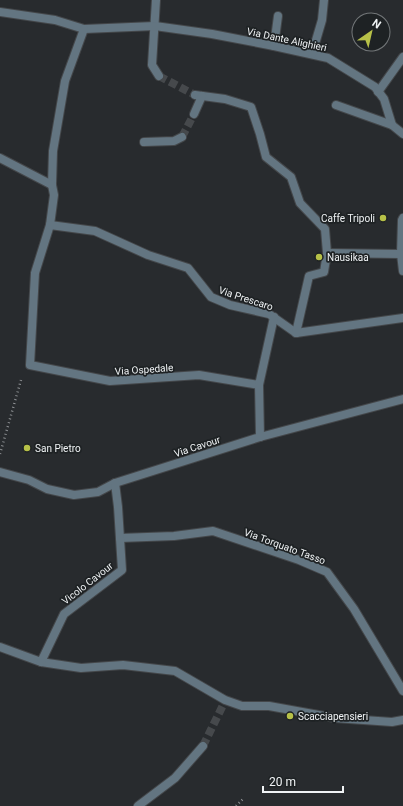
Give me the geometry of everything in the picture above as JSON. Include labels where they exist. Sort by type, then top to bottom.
[{"type":"street","points":[[156,0],[152,65],[159,76]]},
{"type":"street","points":[[312,54],[322,20],[324,0]]},
{"type":"street","name":"Via Dante Alighieri","points":[[0,12],[55,20],[84,29],[155,26],[212,34],[328,58],[375,87],[384,99],[392,125]]},
{"type":"street","points":[[274,46],[278,16]]},
{"type":"street","points":[[30,365],[35,273],[50,225],[54,195],[52,185],[53,151],[65,81],[84,29]]},
{"type":"street","points":[[378,92],[403,57]]},
{"type":"street","points":[[194,114],[198,96],[225,99],[251,107],[266,157],[291,177],[300,204],[325,229],[327,253],[324,272],[309,276],[296,333],[403,318]]},
{"type":"street","points":[[336,105],[392,125],[403,134]]},
{"type":"street","points":[[144,142],[174,141],[182,137]]},
{"type":"street","points":[[0,158],[52,185]]},
{"type":"street","points":[[403,218],[401,254],[403,271]]},
{"type":"street","name":"Via Prescaro","points":[[50,225],[95,231],[148,255],[188,268],[211,297],[230,305],[269,314],[296,333]]},
{"type":"street","points":[[327,253],[401,254]]},
{"type":"street","points":[[260,437],[259,385],[274,317]]},
{"type":"street","name":"Via Ospedale","points":[[30,365],[110,381],[198,375],[259,385]]},
{"type":"street","name":"Via Cavour","points":[[0,472],[29,480],[47,489],[74,495],[98,492],[115,483],[260,437],[403,399]]},
{"type":"street","points":[[115,483],[120,538]]},
{"type":"street","name":"Via Torquato Tasso","points":[[120,538],[174,536],[213,531],[299,560],[327,572],[354,609],[403,691]]},
{"type":"street","name":"Vicolo Cavour","points":[[41,662],[64,614],[122,570],[120,538]]},
{"type":"street","points":[[0,647],[41,662],[81,668],[123,664],[175,671],[224,703],[242,706],[269,706],[335,718],[392,722],[403,720]]},
{"type":"street","points":[[138,806],[175,778],[203,746]]},
{"type":"path","points":[[0,454],[22,376],[30,365]]},
{"type":"path","points":[[236,806],[243,799]]},
{"type":"tunnel","points":[[159,76],[195,95]]},
{"type":"tunnel","points":[[182,137],[194,114]]},
{"type":"tunnel","points":[[203,746],[223,705]]},
{"type":"place","name":"Caffe Tripoli","points":[[383,218]]},
{"type":"place","name":"Nausikaa","points":[[319,257]]},
{"type":"place","name":"San Pietro","points":[[27,448]]},
{"type":"place","name":"Scacciapensieri","points":[[290,716]]}]
